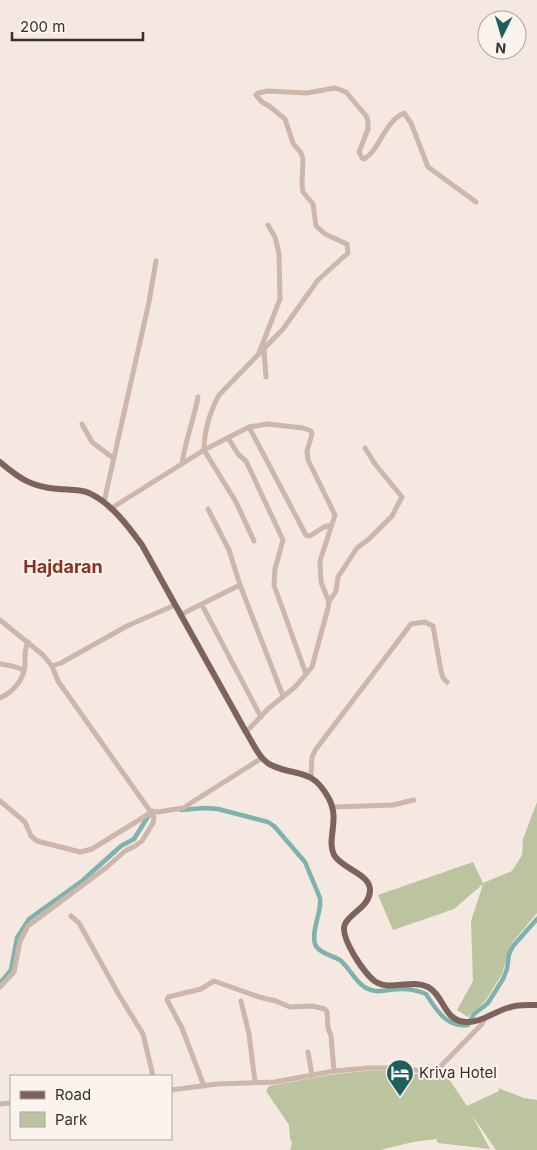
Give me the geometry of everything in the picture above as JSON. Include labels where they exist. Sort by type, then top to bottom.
[{"type":"main road","points":[[0,462],[20,478],[34,486],[86,492],[104,502],[124,522],[142,545],[262,758],[271,765],[310,777],[320,784],[333,807],[333,854],[342,864],[366,880],[369,886],[368,898],[345,923],[344,928],[350,946],[365,972],[377,983],[389,985],[414,984],[429,988],[436,994],[454,1019],[470,1022],[485,1018],[510,1007],[537,1005]]},
{"type":"street","points":[[254,542],[236,502],[204,450],[212,409],[219,395],[288,322],[318,280],[348,253],[346,244],[325,234],[316,226],[313,204],[303,192],[303,159],[301,153],[293,143],[285,119],[262,102],[256,95],[268,91],[307,93],[335,88],[346,92],[367,117],[368,129],[359,152],[364,159],[370,155],[391,121],[404,113],[411,123],[428,167],[476,202]]},
{"type":"street","points":[[266,377],[261,352],[280,299],[279,253],[275,237],[268,225]]},
{"type":"street","points":[[104,502],[156,261]]},
{"type":"street","points":[[182,464],[198,397]]},
{"type":"street","points":[[82,424],[92,442],[113,458]]},
{"type":"street","points":[[110,509],[204,450],[249,427],[278,425],[303,428],[311,431],[312,434],[307,450],[308,460],[335,515],[322,552],[319,571],[323,591],[329,602]]},
{"type":"street","points":[[249,427],[306,535],[310,536],[324,527],[332,525]]},
{"type":"street","points":[[228,438],[238,454],[246,461],[283,540],[274,585],[306,674]]},
{"type":"street","points":[[246,732],[295,687],[312,667],[329,602],[336,591],[338,577],[357,548],[392,516],[402,498],[365,448]]},
{"type":"street","points":[[208,510],[229,550],[240,585],[283,696]]},
{"type":"street","points":[[180,615],[240,585]]},
{"type":"street","points":[[52,666],[61,663],[127,626],[175,605]]},
{"type":"street","points":[[202,605],[261,717]]},
{"type":"street","points":[[0,620],[35,647],[52,666],[58,681],[144,804],[153,814],[153,823],[142,841],[125,851],[107,867],[28,926],[20,941],[14,972],[0,987]]},
{"type":"street","points":[[310,777],[312,757],[316,749],[411,624],[425,622],[433,626],[441,671],[443,678],[447,682]]},
{"type":"street","points":[[0,698],[14,689],[24,670],[25,648],[28,642]]},
{"type":"street","points":[[0,664],[24,670]]},
{"type":"street","points":[[0,801],[25,822],[31,836],[37,841],[80,852],[92,849],[153,814],[184,808],[262,758]]},
{"type":"street","points":[[333,807],[393,805],[414,800]]},
{"type":"street","points":[[71,916],[79,923],[143,1034],[153,1075]]},
{"type":"street","points":[[204,1086],[182,1028],[167,1000],[168,997],[201,989],[214,981],[276,1000],[290,1007],[312,1006],[325,1009],[331,1036],[334,1071]]},
{"type":"street","points":[[241,1001],[249,1034],[255,1082]]},
{"type":"street","points":[[172,1090],[255,1082],[275,1082],[334,1071],[377,1067],[435,1072],[482,1024],[485,1018]]},
{"type":"street","points":[[308,1052],[312,1075]]},
{"type":"green space","points":[[537,802],[537,913],[511,944],[502,974],[486,1000],[468,1017],[457,1010],[473,981],[471,921],[483,884],[454,909],[393,930],[378,895],[473,862],[483,883],[512,871],[522,855],[523,839]]},
{"type":"green space","points":[[443,1070],[467,1106],[499,1091],[498,1088],[524,1098],[537,1100],[537,1150],[496,1150],[472,1115],[490,1149],[438,1143],[436,1139],[380,1150],[290,1150],[292,1143],[289,1125],[266,1091],[269,1086],[353,1072],[397,1071],[417,1074],[435,1080]]},
{"type":"waterway","points":[[181,810],[218,809],[268,822],[274,826],[305,862],[320,898],[320,909],[314,933],[316,947],[322,952],[340,960],[358,982],[366,988],[375,991],[406,989],[426,994],[443,1016],[454,1024],[468,1025],[474,1014],[488,1003],[503,979],[507,969],[509,954],[513,946],[537,919]]},
{"type":"waterway","points":[[0,983],[11,970],[17,938],[29,919],[82,881],[121,846],[134,839],[149,815]]},
{"type":"place","name":"Kriva Hotel","points":[[400,1097]]},
{"type":"district","name":"Hajdaran","points":[[63,567]]}]
